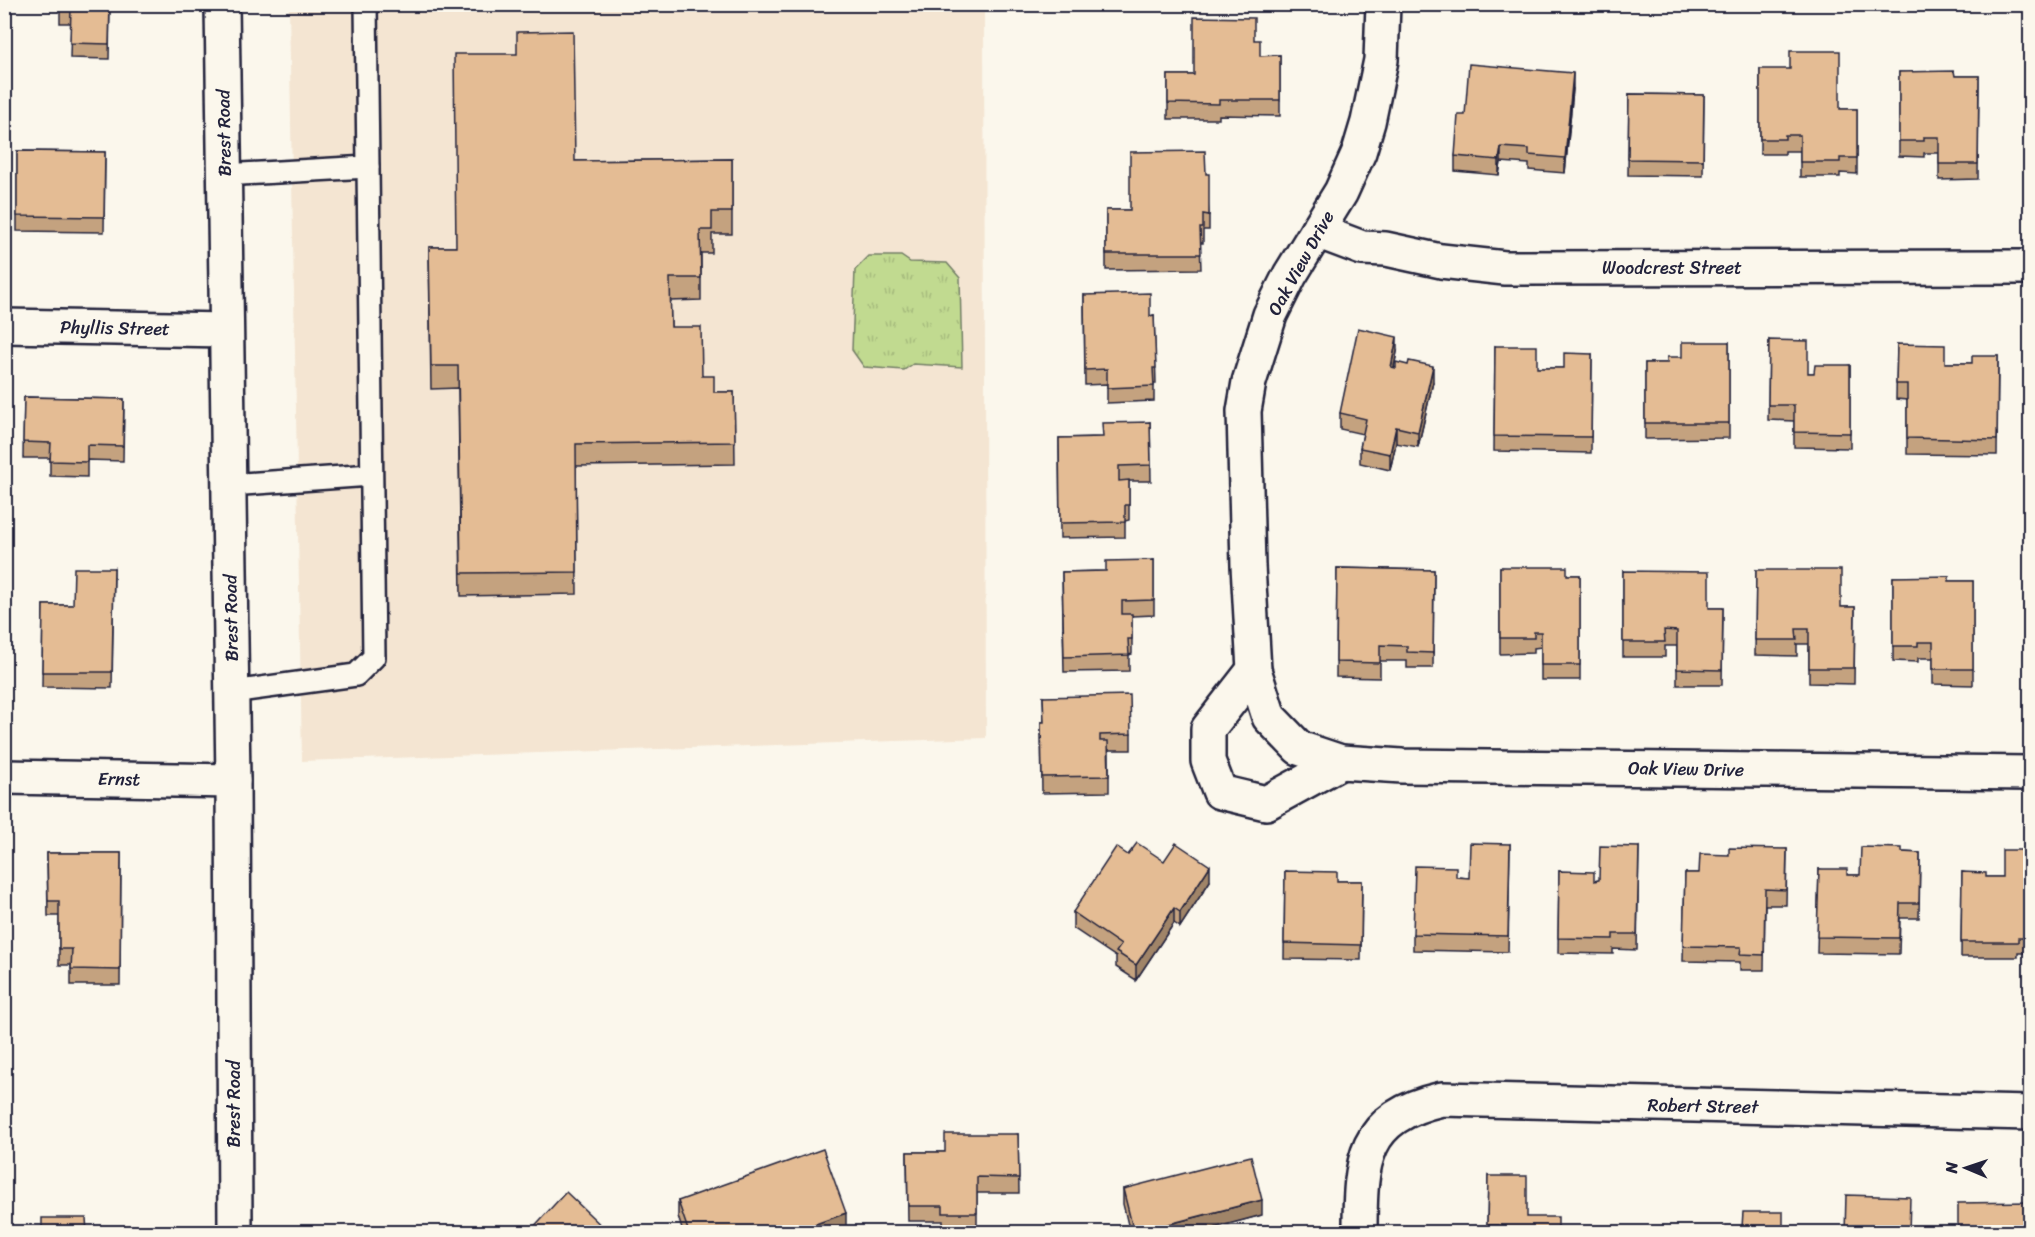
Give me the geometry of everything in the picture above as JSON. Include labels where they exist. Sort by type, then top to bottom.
[{"type":"street","name":"Brest Road","points":[[222,4],[233,781],[234,1233]]},
{"type":"street","name":"Oak View Drive","points":[[1383,4],[1381,60],[1359,152],[1341,192],[1290,275],[1270,315],[1249,382],[1244,411],[1248,566],[1254,670],[1269,717],[1299,748],[1341,762],[1402,765],[2031,774]]},
{"type":"street","name":"Woodcrest Street","points":[[1317,231],[1362,248],[1386,249],[1442,261],[1505,268],[2031,267]]},
{"type":"street","name":"Phyllis Street","points":[[4,326],[226,330]]},
{"type":"street","points":[[1254,670],[1208,729],[1208,761],[1220,792],[1266,803],[1341,762]]},
{"type":"street","name":"Ernst","points":[[4,777],[233,781]]},
{"type":"street","name":"Robert Street","points":[[1360,1233],[1360,1187],[1364,1162],[1374,1140],[1391,1120],[1418,1105],[1442,1099],[2031,1113]]},
{"type":"lane","points":[[232,692],[356,675],[374,657],[366,4]]},
{"type":"lane","points":[[224,175],[368,167]]},
{"type":"lane","points":[[229,485],[371,475]]},
{"type":"shaded area","points":[[289,5],[984,5],[986,738],[302,761]]},
{"type":"green space","points":[[869,256],[901,256],[910,262],[947,263],[960,278],[962,367],[913,364],[904,370],[864,367],[852,350],[855,270]]},
{"type":"building","points":[[60,4],[110,4],[109,44],[70,43],[71,7],[60,7]]},
{"type":"building","points":[[1194,17],[1254,18],[1254,40],[1260,40],[1260,56],[1280,55],[1280,100],[1219,100],[1219,104],[1168,103],[1168,75],[1194,75]]},
{"type":"building","points":[[573,31],[575,161],[732,159],[732,212],[712,212],[712,230],[700,230],[701,278],[670,278],[671,327],[701,327],[702,376],[714,376],[714,392],[734,392],[735,442],[576,444],[577,572],[461,573],[458,366],[431,366],[429,247],[456,247],[454,54],[517,54],[517,32]]},
{"type":"building","points":[[1790,51],[1840,51],[1840,109],[1857,109],[1857,158],[1840,158],[1840,162],[1800,162],[1800,135],[1785,135],[1785,139],[1760,139],[1760,69],[1790,69]]},
{"type":"building","points":[[1469,64],[1573,73],[1565,158],[1529,155],[1529,149],[1501,147],[1499,160],[1455,156],[1458,115],[1465,115]]},
{"type":"building","points":[[1954,71],[1955,76],[1979,76],[1978,164],[1939,164],[1939,137],[1924,137],[1924,141],[1899,141],[1899,72]]},
{"type":"building","points":[[1629,94],[1704,95],[1703,160],[1628,159]]},
{"type":"building","points":[[17,151],[105,152],[104,217],[17,216]]},
{"type":"building","points":[[1205,151],[1206,174],[1209,174],[1209,215],[1203,214],[1203,228],[1200,228],[1201,254],[1106,254],[1106,210],[1130,210],[1130,152]]},
{"type":"building","points":[[1150,293],[1150,316],[1154,315],[1156,368],[1153,368],[1154,386],[1107,388],[1107,369],[1085,370],[1084,295]]},
{"type":"building","points":[[1358,328],[1397,337],[1391,367],[1396,368],[1396,362],[1408,365],[1409,361],[1433,366],[1418,432],[1396,427],[1390,454],[1360,448],[1366,419],[1340,413]]},
{"type":"building","points":[[1769,340],[1808,341],[1808,373],[1814,373],[1815,365],[1850,365],[1850,433],[1794,432],[1794,405],[1768,405]]},
{"type":"building","points":[[1682,342],[1729,342],[1729,423],[1645,423],[1645,363],[1667,363],[1667,357],[1682,357]]},
{"type":"building","points":[[1897,344],[1945,345],[1945,363],[1972,363],[1972,356],[1998,356],[1997,440],[1907,438],[1907,384],[1896,384]]},
{"type":"building","points":[[1495,346],[1537,346],[1537,368],[1564,368],[1564,353],[1592,354],[1591,437],[1494,436]]},
{"type":"building","points":[[24,397],[124,399],[123,446],[87,445],[87,462],[50,461],[51,443],[23,442]]},
{"type":"building","points":[[1150,422],[1151,465],[1119,466],[1119,481],[1129,480],[1129,505],[1125,505],[1125,522],[1060,523],[1059,438],[1103,437],[1102,423]]},
{"type":"building","points":[[1154,560],[1154,600],[1122,601],[1122,614],[1132,614],[1132,639],[1128,639],[1129,655],[1064,657],[1062,572],[1106,571],[1106,561]]},
{"type":"building","points":[[1500,567],[1567,567],[1567,575],[1580,575],[1580,665],[1541,665],[1541,632],[1534,632],[1534,638],[1500,638]]},
{"type":"building","points":[[74,568],[114,568],[112,672],[42,672],[43,605],[73,605]]},
{"type":"building","points":[[1337,568],[1434,570],[1433,653],[1407,652],[1407,646],[1380,645],[1380,663],[1336,662]]},
{"type":"building","points":[[1756,570],[1841,570],[1841,607],[1855,607],[1854,668],[1809,668],[1809,629],[1796,629],[1797,640],[1755,640]]},
{"type":"building","points":[[1623,571],[1709,572],[1709,608],[1723,608],[1722,670],[1677,669],[1677,631],[1664,630],[1665,642],[1623,642]]},
{"type":"building","points":[[1949,576],[1949,581],[1973,581],[1973,669],[1933,669],[1933,642],[1918,642],[1918,646],[1893,646],[1893,577]]},
{"type":"building","points":[[1130,695],[1131,734],[1100,735],[1100,741],[1108,741],[1109,776],[1042,777],[1043,697]]},
{"type":"building","points":[[1137,843],[1164,861],[1176,843],[1210,866],[1180,912],[1174,908],[1136,965],[1116,952],[1121,945],[1073,912],[1116,847],[1128,855]]},
{"type":"building","points":[[1470,843],[1510,844],[1508,936],[1413,934],[1415,866],[1456,867],[1456,877],[1469,878]]},
{"type":"building","points":[[1600,846],[1639,847],[1637,934],[1613,934],[1613,939],[1558,938],[1559,871],[1594,872],[1594,881],[1599,880]]},
{"type":"building","points":[[1861,847],[1902,848],[1902,852],[1920,853],[1919,903],[1900,903],[1899,938],[1817,937],[1819,869],[1847,869],[1847,875],[1860,875]]},
{"type":"building","points":[[1729,848],[1787,849],[1786,890],[1765,889],[1764,955],[1740,954],[1741,947],[1683,946],[1685,873],[1699,873],[1700,854],[1729,855]]},
{"type":"building","points":[[2002,850],[2031,850],[2031,938],[2018,938],[2018,942],[1961,942],[1962,872],[1986,873],[1986,877],[2002,877]]},
{"type":"building","points":[[47,853],[121,853],[120,970],[71,969],[72,949],[59,949],[59,901],[48,901]]},
{"type":"building","points":[[1285,871],[1337,872],[1337,881],[1362,881],[1361,945],[1284,943]]},
{"type":"building","points":[[945,1134],[1018,1134],[1019,1178],[977,1177],[977,1213],[943,1213],[943,1206],[908,1206],[907,1152],[945,1152]]},
{"type":"building","points":[[823,1149],[846,1213],[791,1233],[689,1233],[678,1201]]},
{"type":"building","points":[[1251,1156],[1262,1200],[1134,1233],[1123,1189]]},
{"type":"building","points":[[1488,1176],[1527,1176],[1527,1217],[1558,1217],[1558,1233],[1498,1233],[1498,1225],[1487,1225]]},
{"type":"building","points":[[566,1192],[609,1233],[528,1233]]},
{"type":"building","points":[[1846,1195],[1910,1197],[1909,1233],[1845,1233]]},
{"type":"building","points":[[2031,1202],[2031,1233],[1958,1233],[1958,1203]]},
{"type":"building","points":[[1743,1212],[1783,1212],[1783,1233],[1724,1233],[1724,1227],[1742,1227]]},
{"type":"building","points":[[42,1218],[86,1218],[87,1232],[120,1231],[120,1233],[42,1233]]}]
